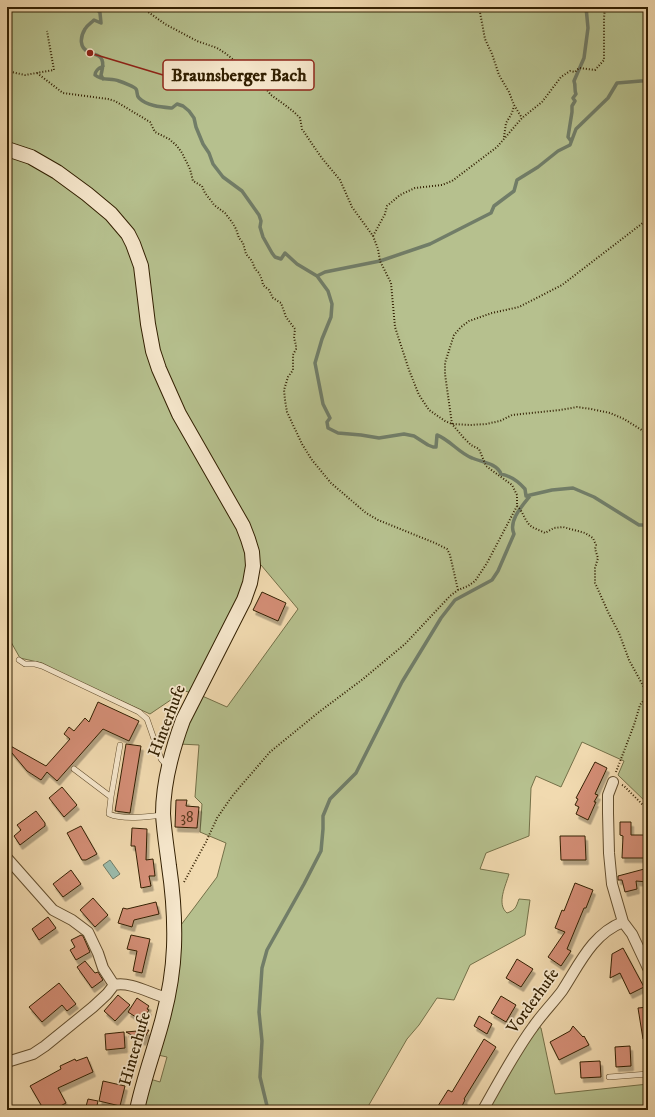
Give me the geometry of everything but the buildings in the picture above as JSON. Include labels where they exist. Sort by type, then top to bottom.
[{"type":"street","name":"Hinterhufe","points":[[7,149],[32,157],[73,183],[110,214],[128,234],[141,266],[148,324],[158,369],[178,414],[243,526],[252,552],[253,566],[244,600],[183,720],[168,768],[163,815],[172,897],[174,948],[168,998],[137,1110]]},
{"type":"street","points":[[613,782],[608,795],[609,853],[612,884],[623,922],[632,934],[648,968]]},
{"type":"street","points":[[7,858],[53,910],[72,920],[88,932],[103,968],[114,985],[93,1007],[45,1046],[33,1054],[7,1062]]},
{"type":"street","name":"Vorderhufe","points":[[483,1110],[519,1047],[534,1025],[550,1007],[591,946],[608,930],[623,922]]},
{"type":"street","name":"Hinterhufe","points":[[114,985],[122,984],[168,998]]},
{"type":"lane","points":[[19,660],[25,664],[42,666],[139,712],[147,720],[161,759],[168,768]]},
{"type":"lane","points":[[120,745],[109,814],[115,816],[150,817],[163,815]]},
{"type":"lane","points":[[74,769],[111,797]]},
{"type":"lane","points":[[609,1077],[648,1074]]},
{"type":"path","points":[[140,7],[165,24],[197,41],[217,48],[225,53],[258,80],[271,95],[300,118],[302,130],[321,157],[340,180],[352,207],[373,236],[378,249],[380,261],[391,283],[395,327],[409,370],[417,389],[429,410],[452,424],[470,425],[500,421],[512,415],[577,407],[592,409],[624,419],[648,434]]},
{"type":"path","points":[[480,7],[485,39],[499,75],[522,118]]},
{"type":"path","points":[[373,236],[385,214],[387,206],[400,195],[415,188],[442,185],[452,181],[497,147],[522,118],[542,102],[561,77],[570,71],[574,72],[579,68],[595,70],[604,60],[605,7]]},
{"type":"path","points":[[7,71],[25,75],[54,70],[47,31]]},
{"type":"path","points":[[37,73],[63,93],[115,101],[150,122],[155,132],[169,139],[182,153],[190,169],[193,181],[202,186],[204,193],[214,206],[225,213],[232,222],[239,238],[243,243],[246,254],[259,273],[264,286],[269,290],[273,298],[281,303],[286,317],[295,330],[294,338],[296,349],[293,370],[288,377],[284,390],[287,412],[302,444],[312,460],[332,483],[358,507],[378,520],[447,549],[450,555],[458,590]]},
{"type":"path","points":[[504,138],[506,123],[512,113],[514,105]]},
{"type":"path","points":[[172,897],[180,889],[218,818],[233,795],[270,752],[319,712],[364,679],[405,644],[450,596],[475,581],[487,563],[517,506],[517,495],[512,485],[486,466],[479,449],[471,445],[462,437],[452,424],[447,392],[445,363],[454,335],[469,321],[492,312],[519,307],[562,285],[648,219]]},
{"type":"path","points":[[648,281],[644,289],[648,314]]},
{"type":"path","points":[[517,506],[520,508],[529,525],[545,533],[554,528],[563,527],[585,533],[593,538],[596,545],[595,549],[598,558],[595,568],[595,583],[619,633],[629,660],[646,691],[646,696],[640,705],[613,782],[624,786],[648,810]]},
{"type":"green space","points":[[7,7],[648,7],[648,804],[618,775],[624,761],[582,742],[561,787],[536,776],[531,788],[529,836],[486,853],[480,869],[509,874],[502,900],[502,905],[507,913],[515,908],[519,899],[530,900],[525,935],[470,965],[454,1000],[437,998],[419,1025],[407,1039],[366,1110],[143,1110],[150,1079],[160,1082],[167,1057],[158,1055],[181,925],[217,877],[226,843],[200,832],[202,804],[195,797],[199,745],[179,744],[199,694],[184,691],[150,714],[42,663],[20,658],[7,635]],"holes":[[[261,565],[298,609],[227,707],[200,695],[250,597]]]},
{"type":"green space","points":[[539,1027],[541,1028],[555,1094],[648,1084],[648,1110],[485,1110],[522,1048]]},
{"type":"shaded area","points":[[110,860],[120,874],[113,879],[103,865]]},
{"type":"waterway","points":[[96,7],[100,13],[101,23],[94,20],[88,25],[83,32],[81,42],[83,48],[101,58],[103,62],[101,75],[103,79]]},
{"type":"waterway","points":[[571,141],[568,137],[572,106],[575,101],[573,98],[576,94],[574,81],[584,58],[588,28],[586,7]]},
{"type":"waterway","points":[[103,66],[96,72],[95,75],[101,78],[116,80],[135,88],[137,90],[138,97],[142,101],[154,106],[172,108],[177,104],[183,106],[189,111],[194,118],[203,144],[209,153],[213,164],[223,177],[242,191],[259,215],[263,237],[275,257],[281,259],[285,253],[297,264],[317,276],[328,291],[332,304],[331,317],[322,339],[315,363],[323,404],[330,418],[327,422],[328,428],[338,433],[379,438],[404,434],[414,436],[433,447],[436,447],[437,435],[442,437],[467,456],[488,463],[496,467],[501,474],[514,479],[525,489],[526,496],[552,490],[573,488],[594,497],[639,525],[648,525]]},
{"type":"waterway","points":[[317,276],[325,272],[380,261],[430,244],[491,213],[494,206],[514,191],[517,180],[538,167],[558,151],[570,145],[576,129],[608,98],[617,83],[648,81]]},
{"type":"waterway","points":[[268,1110],[260,1077],[262,1041],[259,1012],[262,968],[267,950],[321,851],[323,816],[330,799],[356,773],[402,682],[441,618],[455,600],[492,580],[498,571],[514,534],[514,519],[530,496]]},
{"type":"place","name":"Braunsberger Bach","points":[[90,53]]}]
